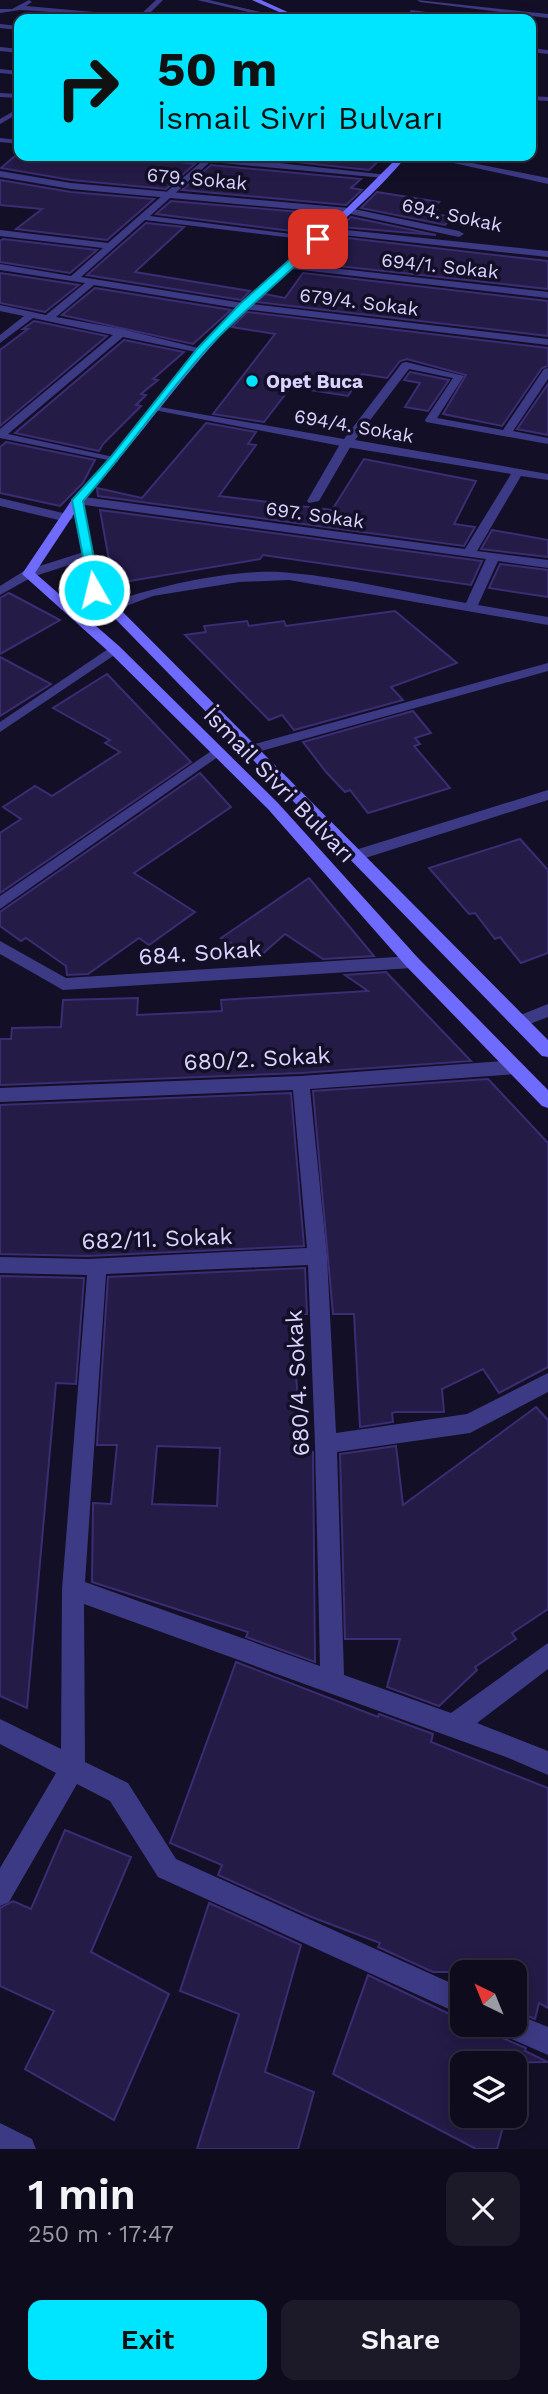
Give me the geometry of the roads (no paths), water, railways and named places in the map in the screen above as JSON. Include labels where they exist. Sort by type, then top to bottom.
[{"type":"main road","points":[[241,0],[273,14]]},
{"type":"main road","points":[[255,0],[288,14]]},
{"type":"main road","points":[[29,573],[77,500],[114,460],[201,350],[243,306],[349,211],[398,161]]},
{"type":"main road","name":"İsmail Sivri Bulvarı","points":[[77,500],[90,554],[94,590],[548,1051]]},
{"type":"main road","name":"İsmail Sivri Bulvarı","points":[[29,573],[114,649],[273,806],[412,962],[548,1101]]},
{"type":"street","points":[[0,25],[31,0]]},
{"type":"street","points":[[146,14],[159,0],[168,0]]},
{"type":"street","points":[[200,0],[262,14]]},
{"type":"street","points":[[419,0],[547,15]]},
{"type":"street","points":[[408,14],[427,0]]},
{"type":"street","points":[[0,11],[72,14]]},
{"type":"street","points":[[411,12],[427,14]]},
{"type":"street","points":[[540,22],[547,15]]},
{"type":"street","points":[[72,280],[166,193],[206,161]]},
{"type":"street","points":[[241,161],[384,175]]},
{"type":"street","points":[[453,161],[545,178]]},
{"type":"street","name":"679. Sokak","points":[[0,174],[71,186],[349,211]]},
{"type":"street","name":"694. Sokak","points":[[349,211],[548,253]]},
{"type":"street","points":[[140,217],[318,239]]},
{"type":"street","name":"694/1. Sokak","points":[[327,231],[548,253]]},
{"type":"street","points":[[0,233],[108,246]]},
{"type":"street","name":"694/1. Sokak","points":[[287,266],[548,295]]},
{"type":"street","name":"679/4. Sokak","points":[[0,267],[243,306],[548,342]]},
{"type":"street","points":[[48,318],[91,283]]},
{"type":"street","points":[[0,307],[201,350]]},
{"type":"street","points":[[0,340],[31,315]]},
{"type":"street","points":[[0,435],[122,332]]},
{"type":"street","points":[[313,500],[346,444],[406,365],[459,376],[430,420],[548,441]]},
{"type":"street","points":[[506,434],[548,371]]},
{"type":"street","name":"694/4. Sokak","points":[[154,409],[548,477]]},
{"type":"street","points":[[0,435],[114,460]]},
{"type":"street","points":[[469,553],[518,472]]},
{"type":"street","name":"697. Sokak","points":[[77,500],[548,564]]},
{"type":"street","points":[[0,502],[67,518]]},
{"type":"street","points":[[0,591],[29,573],[90,554]]},
{"type":"street","points":[[471,607],[494,556]]},
{"type":"street","points":[[110,607],[150,593],[239,579],[289,576],[548,621]]},
{"type":"street","points":[[0,728],[114,649]]},
{"type":"street","points":[[249,750],[548,667]]},
{"type":"street","points":[[0,904],[218,751]]},
{"type":"street","points":[[354,856],[548,795]]},
{"type":"street","name":"684. Sokak","points":[[0,947],[63,984],[412,962]]},
{"type":"street","points":[[519,1022],[548,1010]]},
{"type":"street","name":"680/2. Sokak","points":[[0,1095],[301,1083],[516,1067]]},
{"type":"street","name":"680/4. Sokak","points":[[301,1083],[317,1256],[326,1444],[331,1682]]},
{"type":"street","name":"682/11. Sokak","points":[[0,1265],[97,1266],[317,1256]]},
{"type":"street","points":[[0,1893],[73,1768],[73,1589],[97,1266]]},
{"type":"street","points":[[326,1444],[470,1423],[548,1382]]},
{"type":"street","points":[[73,1589],[548,1763]]},
{"type":"street","points":[[453,1726],[548,1655]]},
{"type":"street","points":[[0,1731],[119,1792],[167,1868],[450,1997]]},
{"type":"street","points":[[527,2032],[548,2041]]},
{"type":"street","points":[[0,2137],[22,2149]]},
{"type":"place","name":"Opet Buca","points":[[252,381]]}]
